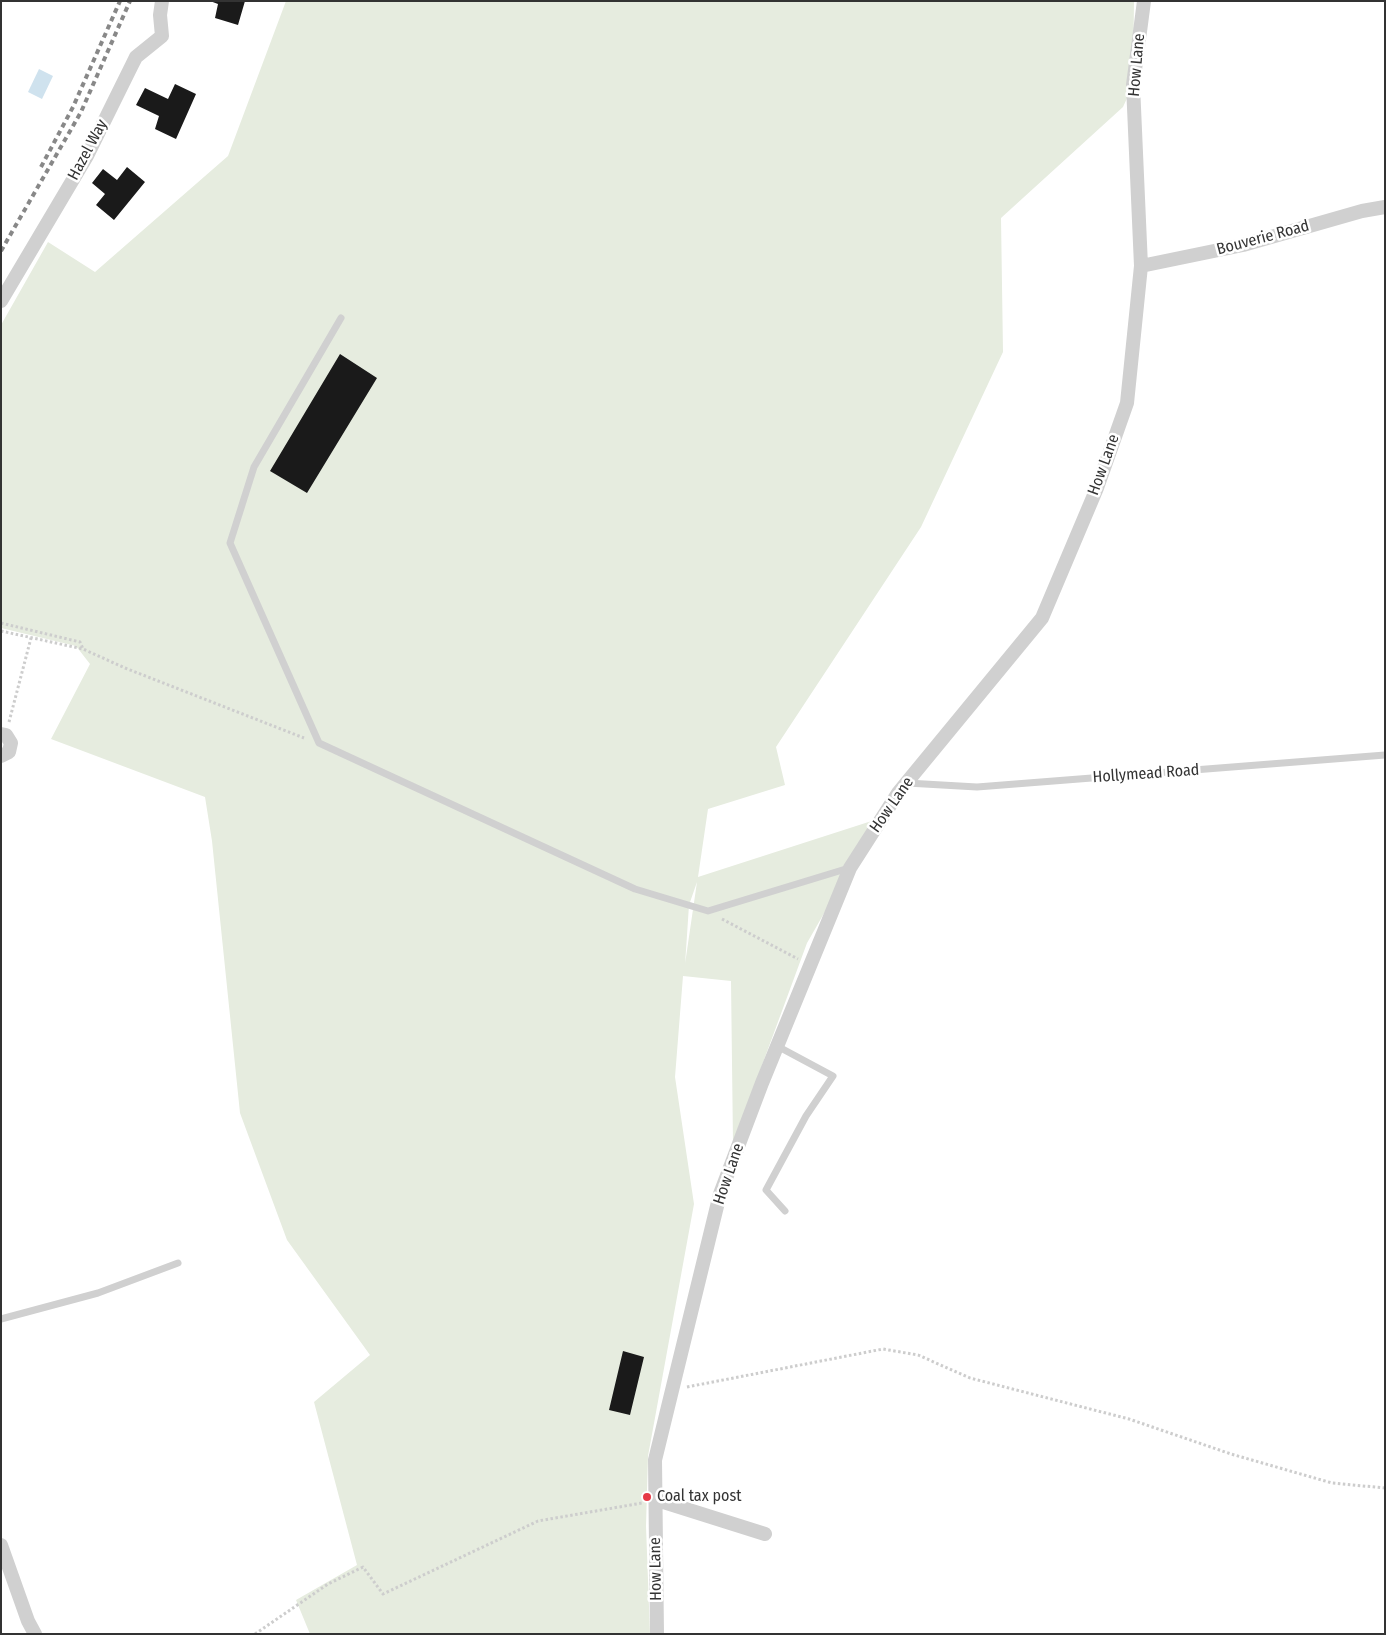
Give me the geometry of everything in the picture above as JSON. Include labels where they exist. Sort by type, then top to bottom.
[{"type":"street","name":"Hazel Way","points":[[1,301],[87,156],[136,58],[162,36],[160,15],[162,1]]},
{"type":"street","name":"How Lane","points":[[657,1634],[655,1460],[720,1194],[777,1046],[850,868],[907,783],[1042,618],[1097,488],[1127,403],[1141,266],[1133,85],[1144,1]]},
{"type":"street","name":"Bouverie Road","points":[[1141,266],[1243,245],[1362,211],[1385,207]]},
{"type":"street","points":[[1,756],[9,752],[11,743],[4,734]]},
{"type":"street","points":[[654,1499],[766,1534]]},
{"type":"street","points":[[1,1545],[28,1621],[35,1634]]},
{"type":"lane","points":[[341,318],[254,467],[230,543],[319,743],[635,889],[708,911],[850,868]]},
{"type":"lane","name":"Hollymead Road","points":[[907,783],[978,786],[1385,755]]},
{"type":"lane","points":[[777,1046],[833,1076],[806,1116],[766,1190],[785,1211]]},
{"type":"lane","points":[[1,1319],[98,1293],[178,1263]]},
{"type":"path","points":[[1,624],[80,642],[82,649]]},
{"type":"path","points":[[1,631],[82,649],[124,668],[319,743]]},
{"type":"path","points":[[4,734],[31,638]]},
{"type":"path","points":[[708,911],[810,966]]},
{"type":"path","points":[[672,1390],[883,1350],[918,1355],[970,1378],[1129,1419],[1231,1454],[1332,1483],[1385,1488]]},
{"type":"path","points":[[255,1634],[328,1584],[363,1567],[383,1594],[538,1521],[634,1505],[654,1499]]},
{"type":"shaded area","points":[[286,1],[1134,1],[1133,85],[1123,107],[1001,218],[1003,352],[921,527],[776,747],[785,785],[708,809],[698,877],[884,817],[850,868],[807,943],[733,1144],[731,981],[683,976],[675,1077],[694,1204],[648,1456],[646,1526],[650,1634],[310,1634],[296,1600],[357,1565],[314,1402],[370,1355],[287,1240],[240,1113],[212,841],[205,797],[51,739],[90,664],[76,646],[1,628],[1,325],[48,242],[95,272],[228,156]],"holes":[[[697,882],[685,963],[689,905]]]},
{"type":"water","points":[[39,69],[53,76],[42,99],[28,92]]},
{"type":"building","points":[[210,1],[245,1],[238,25],[215,18],[218,4]]},
{"type":"building","points":[[175,84],[196,94],[176,139],[155,129],[159,116],[136,105],[145,88],[168,99]]},
{"type":"building","points":[[127,167],[145,182],[114,220],[96,205],[105,194],[92,183],[103,169],[117,180]]},
{"type":"building","points":[[340,354],[377,378],[307,493],[270,471]]},
{"type":"building","points":[[623,1351],[644,1357],[630,1415],[609,1410]]},
{"type":"railway","points":[[41,167],[73,107],[120,1]]},
{"type":"railway","points":[[1,251],[81,112],[130,1]]},
{"type":"place","name":"Coal tax post","points":[[647,1497]]}]
